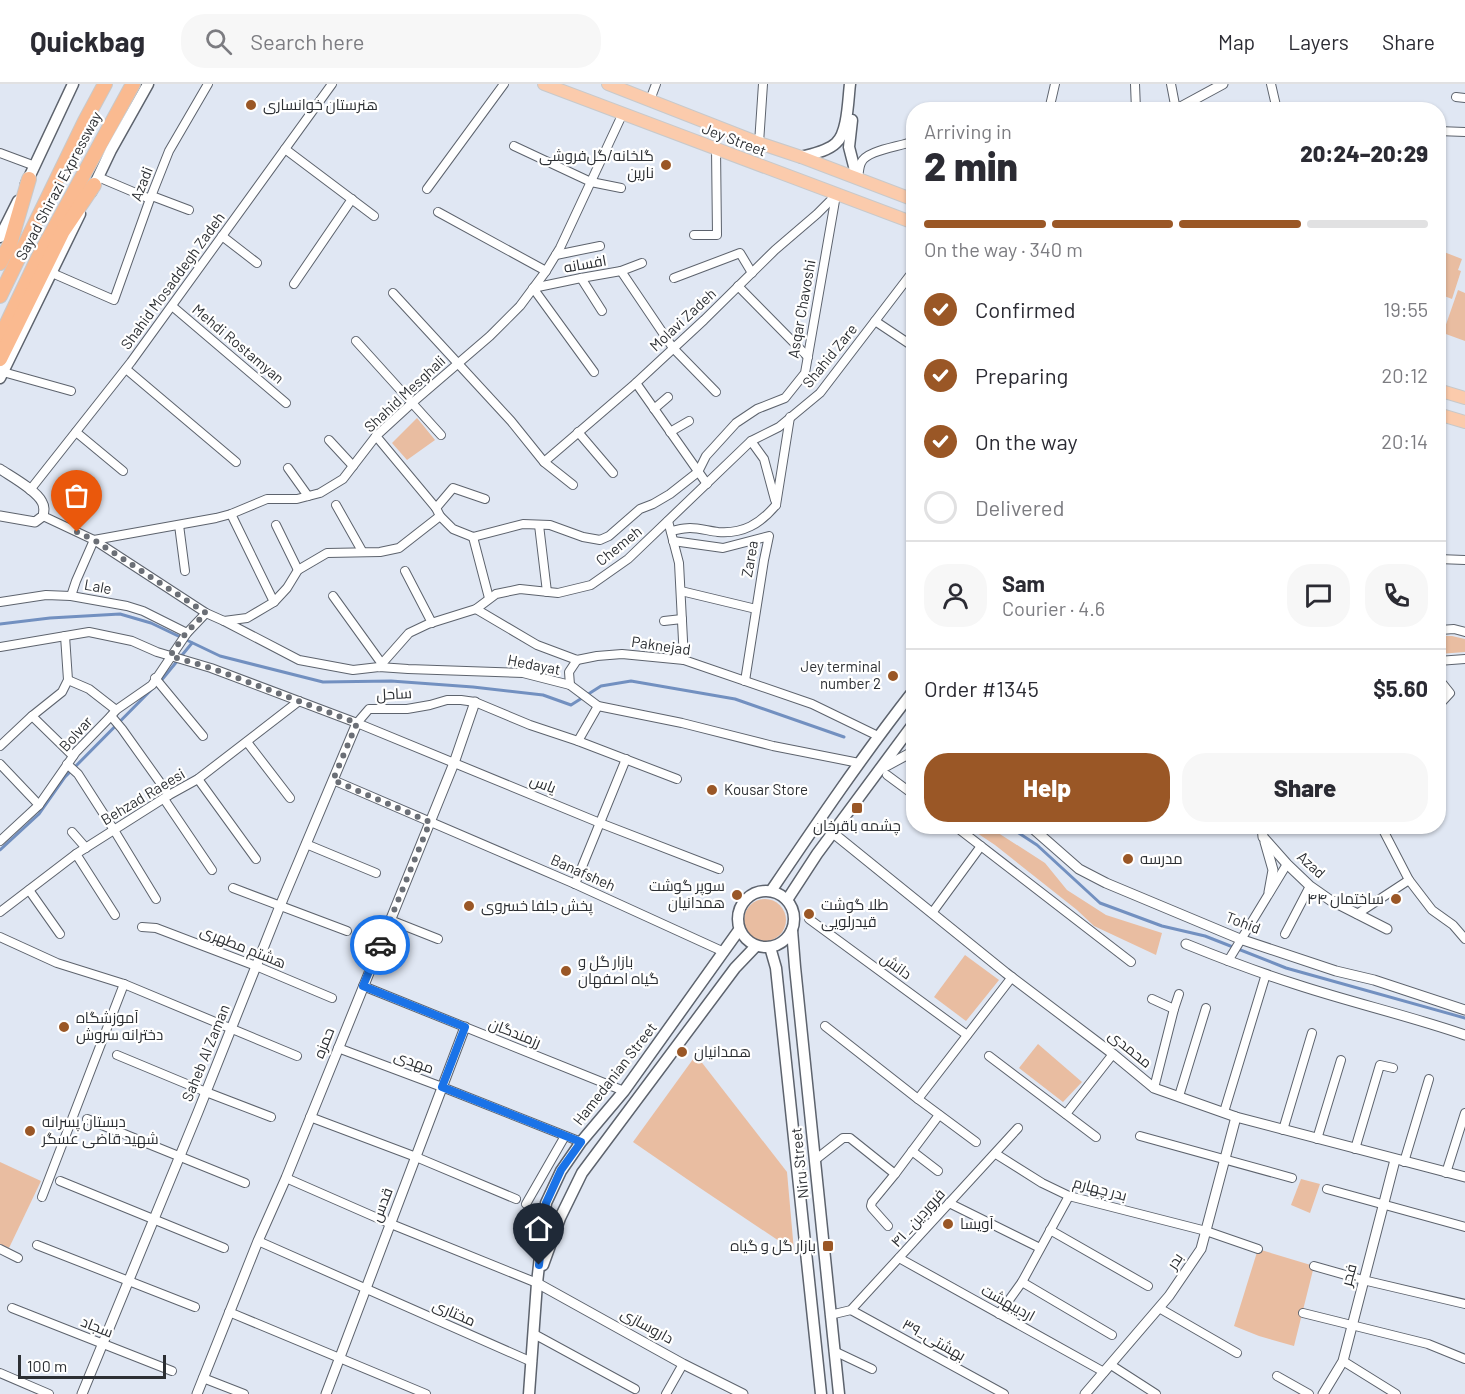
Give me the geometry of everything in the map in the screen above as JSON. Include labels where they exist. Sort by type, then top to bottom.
[{"type":"highway","name":"Sayad Shirazi Expressway","points":[[0,296],[103,84]]},
{"type":"highway","name":"Sayad Shirazi Expressway","points":[[0,338],[39,256],[133,84]]},
{"type":"highway","points":[[0,263],[10,244],[32,172]]},
{"type":"highway","points":[[1,370],[63,231],[96,181]]},
{"type":"main road","points":[[0,237],[73,84]]},
{"type":"main road","points":[[1,370],[52,273],[111,150],[148,84]]},
{"type":"main road","name":"Jey Street","points":[[544,84],[906,220]]},
{"type":"main road","name":"Jey Street","points":[[608,84],[906,197]]},
{"type":"main road","points":[[801,157],[827,149],[837,143],[843,133],[850,84]]},
{"type":"main road","points":[[857,84],[849,147],[857,178]]},
{"type":"main road","points":[[1446,392],[1465,398]]},
{"type":"main road","points":[[1446,416],[1465,422]]},
{"type":"main road","points":[[771,891],[878,736],[906,700]]},
{"type":"main road","points":[[787,900],[833,833],[883,772],[906,736]]},
{"type":"main road","points":[[771,891],[787,900],[794,914],[794,922],[787,938],[770,947],[756,946],[743,937],[737,921],[741,904],[747,898],[754,893],[771,891]]},
{"type":"main road","name":"Hamedanian Street","points":[[529,1394],[537,1283],[546,1203],[561,1170],[581,1142],[624,1091],[739,930]]},
{"type":"main road","name":"Niru Street","points":[[792,930],[839,1391]]},
{"type":"main road","name":"Hamedanian Street","points":[[537,1283],[560,1218],[582,1173],[735,968],[756,946]]},
{"type":"main road","name":"Niru Street","points":[[770,947],[776,968],[821,1394]]},
{"type":"main road","points":[[776,968],[795,967]]},
{"type":"street","name":"Azadi","points":[[52,273],[114,300],[170,151],[208,84]]},
{"type":"street","name":"Shahid Mosaddegh Zadeh","points":[[30,490],[126,369],[332,84]]},
{"type":"street","points":[[427,189],[504,84]]},
{"type":"street","points":[[650,100],[656,84]]},
{"type":"street","points":[[759,143],[763,84]]},
{"type":"street","points":[[1051,102],[1055,84]]},
{"type":"street","points":[[1135,84],[1136,102]]},
{"type":"street","points":[[1171,84],[1175,102]]},
{"type":"street","points":[[1271,84],[1275,102]]},
{"type":"street","points":[[1188,102],[1218,85]]},
{"type":"street","name":"Shahid Mesghali","points":[[94,540],[231,514],[267,499],[297,499],[320,493],[343,479],[376,436],[489,336],[520,306],[534,288],[556,255],[623,113]]},
{"type":"street","points":[[1446,131],[1465,132]]},
{"type":"street","points":[[857,178],[861,161],[866,156],[875,151],[906,144]]},
{"type":"street","points":[[514,146],[591,182],[621,188]]},
{"type":"street","points":[[694,235],[717,235],[716,148]]},
{"type":"street","points":[[285,149],[374,216]]},
{"type":"street","points":[[0,153],[32,172]]},
{"type":"street","points":[[96,181],[189,210]]},
{"type":"street","name":"Molavi Zadeh","points":[[544,462],[636,383],[836,195]]},
{"type":"street","name":"Asqar Chavoshi","points":[[473,537],[523,524],[550,525],[583,537],[600,540],[609,537],[640,509],[670,494],[698,472],[706,456],[736,423],[757,409],[785,398],[805,373],[836,195]]},
{"type":"street","points":[[294,284],[352,199]]},
{"type":"street","points":[[438,212],[546,271]]},
{"type":"street","points":[[222,236],[257,263]]},
{"type":"street","points":[[556,255],[600,246]]},
{"type":"street","points":[[674,278],[741,253],[752,273]]},
{"type":"street","points":[[621,272],[642,263]]},
{"type":"street","name":"افسانه","points":[[534,288],[621,272],[673,348],[716,392]]},
{"type":"street","points":[[581,278],[602,311]]},
{"type":"street","name":"Shahid Zare","points":[[751,441],[779,427],[820,393],[906,280]]},
{"type":"street","points":[[738,286],[808,357]]},
{"type":"street","points":[[534,288],[594,372]]},
{"type":"street","points":[[393,293],[511,421],[544,462],[573,485]]},
{"type":"street","name":"Mehdi Rostamyan","points":[[172,306],[286,403]]},
{"type":"street","points":[[875,321],[906,342]]},
{"type":"street","points":[[356,341],[441,435]]},
{"type":"street","points":[[126,369],[236,462]]},
{"type":"street","points":[[1,370],[71,391]]},
{"type":"street","points":[[636,383],[707,484]]},
{"type":"street","points":[[654,409],[668,397]]},
{"type":"street","points":[[671,531],[689,528],[735,532],[748,528],[767,514],[776,505],[790,417]]},
{"type":"street","points":[[670,432],[689,421]]},
{"type":"street","points":[[76,432],[123,471]]},
{"type":"street","points":[[578,432],[613,473]]},
{"type":"street","points":[[376,436],[453,529],[473,537],[489,598]]},
{"type":"street","points":[[329,440],[353,466]]},
{"type":"street","points":[[751,441],[764,459],[776,505]]},
{"type":"street","name":"Chemeh","points":[[476,609],[496,594],[520,589],[558,593],[591,585],[628,559],[751,441]]},
{"type":"street","points":[[288,468],[308,496]]},
{"type":"street","points":[[0,469],[30,490],[41,500],[44,508],[43,516],[35,522],[0,516]]},
{"type":"street","points":[[43,516],[94,540],[206,613],[224,621],[247,618],[274,602],[287,588],[298,570],[327,553],[380,552],[399,548],[438,512],[453,488],[485,500]]},
{"type":"street","points":[[336,505],[362,551]]},
{"type":"street","points":[[231,514],[274,602]]},
{"type":"street","points":[[668,521],[680,563],[684,660]]},
{"type":"street","points":[[179,525],[185,571]]},
{"type":"street","points":[[276,525],[298,570]]},
{"type":"street","points":[[539,525],[547,592]]},
{"type":"street","name":"Zarea","points":[[674,541],[723,548],[769,537],[744,681]]},
{"type":"street","points":[[71,596],[94,540]]},
{"type":"street","points":[[1446,559],[1465,560]]},
{"type":"street","points":[[405,571],[432,623]]},
{"type":"street","points":[[681,591],[756,609]]},
{"type":"street","name":"Lale","points":[[0,602],[46,595],[71,596],[143,611],[186,633]]},
{"type":"street","points":[[333,596],[380,665],[410,633],[432,623],[476,609]]},
{"type":"street","name":"Paknejad","points":[[476,609],[537,645],[577,660],[622,654],[684,660],[812,704],[878,736]]},
{"type":"street","name":"Bolvar","points":[[0,841],[39,805],[73,756],[114,713],[152,685],[186,633],[206,613]]},
{"type":"street","points":[[664,621],[682,619]]},
{"type":"street","name":"Hedayat","points":[[224,621],[299,660],[353,670],[380,665],[408,669],[523,673],[573,688],[596,705],[682,723],[773,746],[859,763]]},
{"type":"street","points":[[1446,630],[1465,632]]},
{"type":"street","points":[[0,647],[89,632],[132,641],[173,654],[357,723]]},
{"type":"street","points":[[0,746],[62,692],[68,680],[65,636]]},
{"type":"street","points":[[1446,660],[1465,659]]},
{"type":"street","points":[[573,688],[569,672],[577,660]]},
{"type":"street","points":[[155,678],[203,736]]},
{"type":"street","points":[[68,680],[89,689],[114,713],[212,870]]},
{"type":"street","name":"ساحل","points":[[357,723],[369,709],[407,709],[462,699],[677,778]]},
{"type":"street","name":"Behzad Raeesi","points":[[0,912],[76,854],[198,779],[299,701]]},
{"type":"street","name":"حمزه","points":[[197,1394],[454,763],[475,702]]},
{"type":"street","points":[[578,741],[596,705]]},
{"type":"street","points":[[32,716],[73,756]]},
{"type":"street","name":"یاس","points":[[357,723],[718,869]]},
{"type":"street","name":"Saheb Al Zaman","points":[[82,1394],[280,906],[357,723]]},
{"type":"street","points":[[247,742],[290,798]]},
{"type":"street","points":[[906,756],[883,772],[906,789]]},
{"type":"street","points":[[575,884],[626,759]]},
{"type":"street","points":[[0,764],[39,805]]},
{"type":"street","points":[[67,764],[78,774],[156,899]]},
{"type":"street","points":[[198,779],[256,859]]},
{"type":"street","name":"Banafsheh","points":[[333,780],[575,884],[724,952]]},
{"type":"street","points":[[72,832],[86,848]]},
{"type":"street","name":"محمدی","points":[[833,833],[1154,1088],[1236,1117],[1465,1178]]},
{"type":"street","points":[[965,834],[1131,962]]},
{"type":"street","name":"Tohid","points":[[1039,834],[1079,869],[1234,950],[1374,980],[1465,1010]]},
{"type":"street","points":[[1263,834],[1273,870],[1269,892]]},
{"type":"street","points":[[1385,834],[1409,880],[1432,910],[1453,925],[1465,939]]},
{"type":"street","name":"Azad","points":[[1263,837],[1310,886],[1330,900],[1387,929]]},
{"type":"street","points":[[306,844],[376,873]]},
{"type":"street","points":[[932,913],[981,846]]},
{"type":"street","points":[[76,854],[115,915]]},
{"type":"street","points":[[1234,950],[1287,864]]},
{"type":"street","points":[[1357,914],[1409,880]]},
{"type":"street","points":[[1285,934],[1310,886]]},
{"type":"street","points":[[233,888],[347,931]]},
{"type":"street","points":[[29,890],[60,934]]},
{"type":"street","name":"دانش","points":[[809,919],[967,1035]]},
{"type":"street","points":[[390,920],[438,939]]},
{"type":"street","name":"هشتم مطهری","points":[[142,927],[156,928],[332,998]]},
{"type":"street","points":[[0,938],[57,963],[124,984],[297,1056]]},
{"type":"street","points":[[1186,944],[1234,950],[1266,974],[1299,986],[1424,1021],[1465,1035]]},
{"type":"street","points":[[1224,1112],[1266,974]]},
{"type":"street","points":[[918,1099],[1012,977]]},
{"type":"street","points":[[42,1197],[124,984]]},
{"type":"street","name":"رزمندگان","points":[[363,986],[624,1091]]},
{"type":"street","points":[[1154,1088],[1179,994]]},
{"type":"street","points":[[1152,999],[1174,1009]]},
{"type":"street","points":[[1179,1096],[1206,1008]]},
{"type":"street","points":[[825,1026],[975,1142]]},
{"type":"street","name":"قدس","points":[[326,1394],[465,1027]]},
{"type":"street","points":[[1283,1130],[1312,1033]]},
{"type":"street","name":"مهدی","points":[[338,1048],[581,1142]]},
{"type":"street","points":[[1066,1114],[1113,1054]]},
{"type":"street","points":[[117,1055],[271,1117]]},
{"type":"street","points":[[989,1056],[1096,1137]]},
{"type":"street","points":[[1317,1139],[1341,1060]]},
{"type":"street","points":[[1355,1149],[1380,1065],[1393,1068]]},
{"type":"street","points":[[1400,1161],[1429,1079]]},
{"type":"street","points":[[1446,1173],[1465,1113]]},
{"type":"street","points":[[888,1226],[871,1206],[872,1202],[939,1115]]},
{"type":"street","points":[[310,1117],[416,1157],[516,1199]]},
{"type":"street","name":"بدر","points":[[1085,1394],[1169,1296],[1201,1249],[1236,1117]]},
{"type":"street","points":[[87,1119],[245,1183]]},
{"type":"street","name":"۴۱ _فروردین","points":[[851,1310],[1018,1128]]},
{"type":"street","points":[[526,1204],[565,1136]]},
{"type":"street","points":[[1140,1136],[1292,1178]]},
{"type":"street","points":[[815,1160],[846,1137],[895,1174]]},
{"type":"street","points":[[912,1151],[938,1171]]},
{"type":"street","name":"بدر چهارم","points":[[996,1154],[1042,1184],[1069,1196],[1206,1231],[1258,1249]]},
{"type":"street","name":"فجر","points":[[1323,1394],[1343,1361],[1384,1204],[1400,1161]]},
{"type":"street","points":[[286,1178],[391,1224],[537,1283]]},
{"type":"street","points":[[60,1180],[224,1248]]},
{"type":"street","points":[[1327,1189],[1465,1227]]},
{"type":"street","points":[[999,1314],[1022,1282],[1069,1196]]},
{"type":"street","points":[[949,1203],[1040,1248]]},
{"type":"street","points":[[1050,1230],[1148,1286]]},
{"type":"street","name":"مختاری","points":[[258,1241],[532,1362]]},
{"type":"street","points":[[37,1245],[195,1307]]},
{"type":"street","points":[[0,1250],[18,1258]]},
{"type":"street","name":"اردیبهشت","points":[[899,1258],[1104,1372]]},
{"type":"street","points":[[1314,1266],[1465,1304]]},
{"type":"street","points":[[1022,1282],[1112,1335]]},
{"type":"street","name":"داروسازی","points":[[537,1283],[683,1364],[743,1394]]},
{"type":"street","name":"سجاد","points":[[12,1308],[172,1371]]},
{"type":"street","points":[[1159,1308],[1237,1353]]},
{"type":"street","points":[[830,1315],[851,1310]]},
{"type":"street","name":"۳۹_بهشتی","points":[[851,1310],[1004,1394]]},
{"type":"street","points":[[229,1312],[426,1394]]},
{"type":"street","points":[[1303,1312],[1428,1344],[1465,1359]]},
{"type":"street","points":[[534,1334],[635,1389]]},
{"type":"street","points":[[834,1351],[872,1369]]},
{"type":"street","points":[[1343,1361],[1396,1394]]},
{"type":"street","points":[[666,1394],[683,1364]]},
{"type":"street","points":[[1111,1365],[1156,1394]]},
{"type":"street","points":[[0,1373],[50,1394]]},
{"type":"street","points":[[1277,1376],[1309,1394]]},
{"type":"street","points":[[203,1378],[244,1394]]},
{"type":"street","points":[[839,1391],[849,1394]]},
{"type":"shaded area","points":[[1446,253],[1462,259],[1458,270],[1461,271],[1452,299],[1446,297]]},
{"type":"shaded area","points":[[1458,290],[1465,293],[1465,341],[1446,334],[1446,324]]},
{"type":"shaded area","points":[[417,418],[435,440],[407,460],[392,443]]},
{"type":"shaded area","points":[[1446,636],[1465,639],[1465,652],[1446,653]]},
{"type":"shaded area","points":[[978,834],[1000,834],[1045,863],[1067,890],[1106,915],[1162,933],[1156,955],[1094,926]]},
{"type":"shaded area","points":[[765,899],[780,905],[786,920],[780,935],[765,941],[750,935],[744,920],[750,905]]},
{"type":"shaded area","points":[[965,955],[999,980],[966,1021],[934,997]]},
{"type":"shaded area","points":[[1038,1044],[1082,1082],[1063,1102],[1019,1068]]},
{"type":"shaded area","points":[[696,1055],[787,1172],[794,1251],[633,1142]]},
{"type":"shaded area","points":[[0,1162],[41,1181],[9,1248],[0,1244]]},
{"type":"shaded area","points":[[1301,1179],[1320,1184],[1310,1213],[1291,1205]]},
{"type":"shaded area","points":[[1258,1249],[1314,1266],[1294,1346],[1234,1326]]},
{"type":"waterway","points":[[0,624],[50,618],[120,614],[151,623],[220,656],[323,682],[391,681],[473,687],[543,695],[571,705],[601,686],[631,681],[735,699],[844,737]]},
{"type":"waterway","points":[[160,682],[192,643]]},
{"type":"waterway","points":[[0,850],[39,814],[65,777],[155,686]]},
{"type":"waterway","points":[[1020,834],[1037,845],[1100,903],[1162,926],[1205,936],[1286,968],[1465,1018]]},
{"type":"way so far","points":[[77,532],[94,540],[206,613],[186,633],[170,656],[211,668],[357,723],[333,780],[430,822],[380,945]]},
{"type":"place","name":"هنرستان خوانساری","points":[[251,105]]},
{"type":"place","name":"گلخانه/گل‌فروشی نارین","points":[[666,165]]},
{"type":"place","name":"Jey terminal number 2","points":[[893,676]]},
{"type":"place","name":"Kousar Store","points":[[712,790]]},
{"type":"place","name":"چشمه باقرخان","points":[[857,808]]},
{"type":"place","name":"مدرسه","points":[[1128,859]]},
{"type":"place","name":"سوپر گوشت همدانیان","points":[[737,895]]},
{"type":"place","name":"ساختمان ۴۴","points":[[1396,899]]},
{"type":"place","name":"پخش جلفا خسروی","points":[[469,906]]},
{"type":"place","name":"طلا گوشت قیدرلویی","points":[[809,914]]},
{"type":"place","name":"بازار گل و گیاه اصفهان","points":[[566,971]]},
{"type":"place","name":"آموزشگاه دخترانه سروش","points":[[64,1027]]},
{"type":"place","name":"همدانیان","points":[[682,1052]]},
{"type":"place","name":"دبستان پسرانه شهید قاضی عسگر","points":[[30,1131]]},
{"type":"place","name":"آویسا","points":[[948,1224]]},
{"type":"place","name":"بازار گل و گیاه","points":[[828,1246]]},
{"type":"route","points":[[380,945],[363,986],[465,1027],[442,1087],[581,1142],[561,1170],[546,1203],[539,1265]]}]
